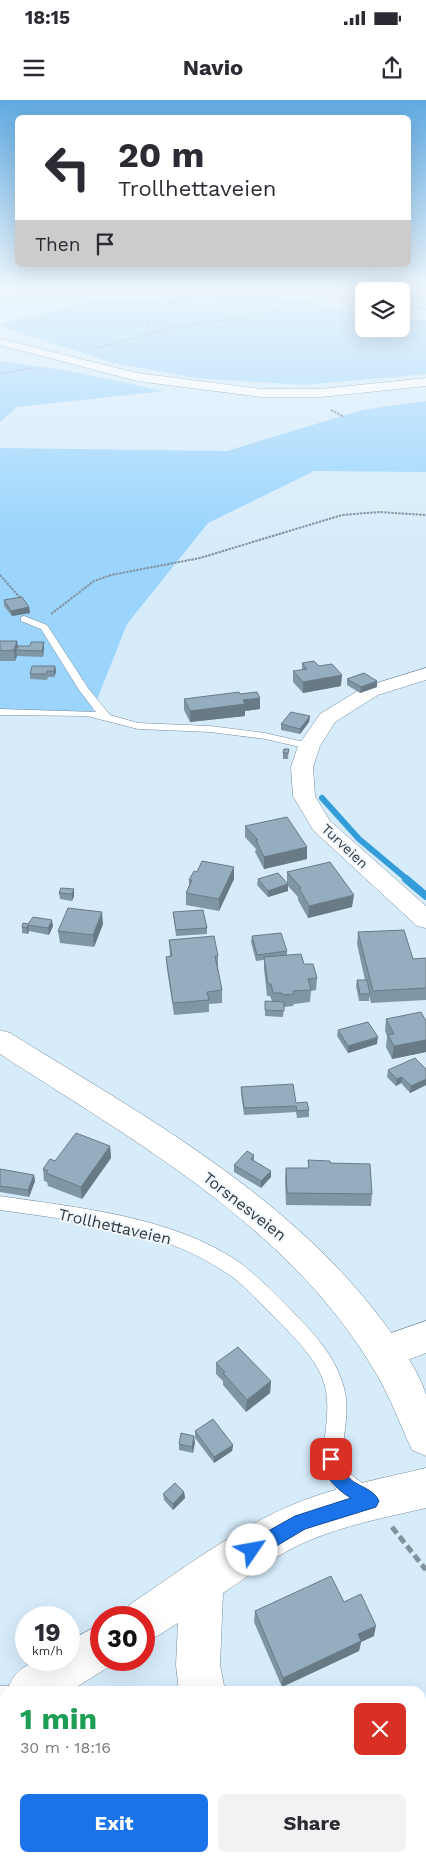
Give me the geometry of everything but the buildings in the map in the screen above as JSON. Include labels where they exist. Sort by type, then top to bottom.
[{"type":"street","points":[[106,369],[137,377],[261,393],[321,393],[426,382]]},
{"type":"street","name":"Turveien","points":[[426,674],[372,691],[327,718],[308,746],[302,767],[304,796],[320,825],[426,920]]},
{"type":"street","name":"Torsnesveien","points":[[0,1040],[170,1150],[253,1209],[287,1237],[347,1302],[384,1352],[426,1436]]},
{"type":"street","points":[[384,1352],[426,1337]]},
{"type":"street","points":[[155,1613],[268,1539],[301,1522],[370,1501],[426,1488]]},
{"type":"street","points":[[201,1686],[198,1665],[202,1584]]},
{"type":"street","points":[[37,1686],[90,1653]]},
{"type":"lane","points":[[24,619],[44,627],[84,690],[106,717]]},
{"type":"lane","points":[[0,712],[87,713],[138,726],[219,730],[265,736],[308,746]]},
{"type":"lane","name":"Trollhettaveien","points":[[0,1203],[151,1231],[186,1243],[232,1267],[293,1323],[323,1359],[332,1378],[337,1398],[331,1459],[335,1474],[346,1485],[370,1501]]},
{"type":"path","points":[[0,575],[4,577],[44,627],[52,611],[94,581],[111,575],[200,558],[342,515],[379,512],[426,515]]},
{"type":"path","points":[[370,1501],[426,1570]]},
{"type":"shaded area","points":[[0,369],[59,369],[164,391],[17,407],[0,422]]},
{"type":"shaded area","points":[[147,369],[426,369],[426,374],[304,385],[195,378]]},
{"type":"shaded area","points":[[426,401],[426,472],[314,471],[208,523],[127,624],[92,712],[0,714],[0,448],[227,451],[362,410]]},
{"type":"waterway","points":[[322,798],[359,839],[408,880]]},
{"type":"waterway","points":[[406,879],[426,896]]},
{"type":"route","points":[[252,1550],[268,1539],[301,1522],[370,1501],[346,1485],[335,1474],[331,1459]]}]
